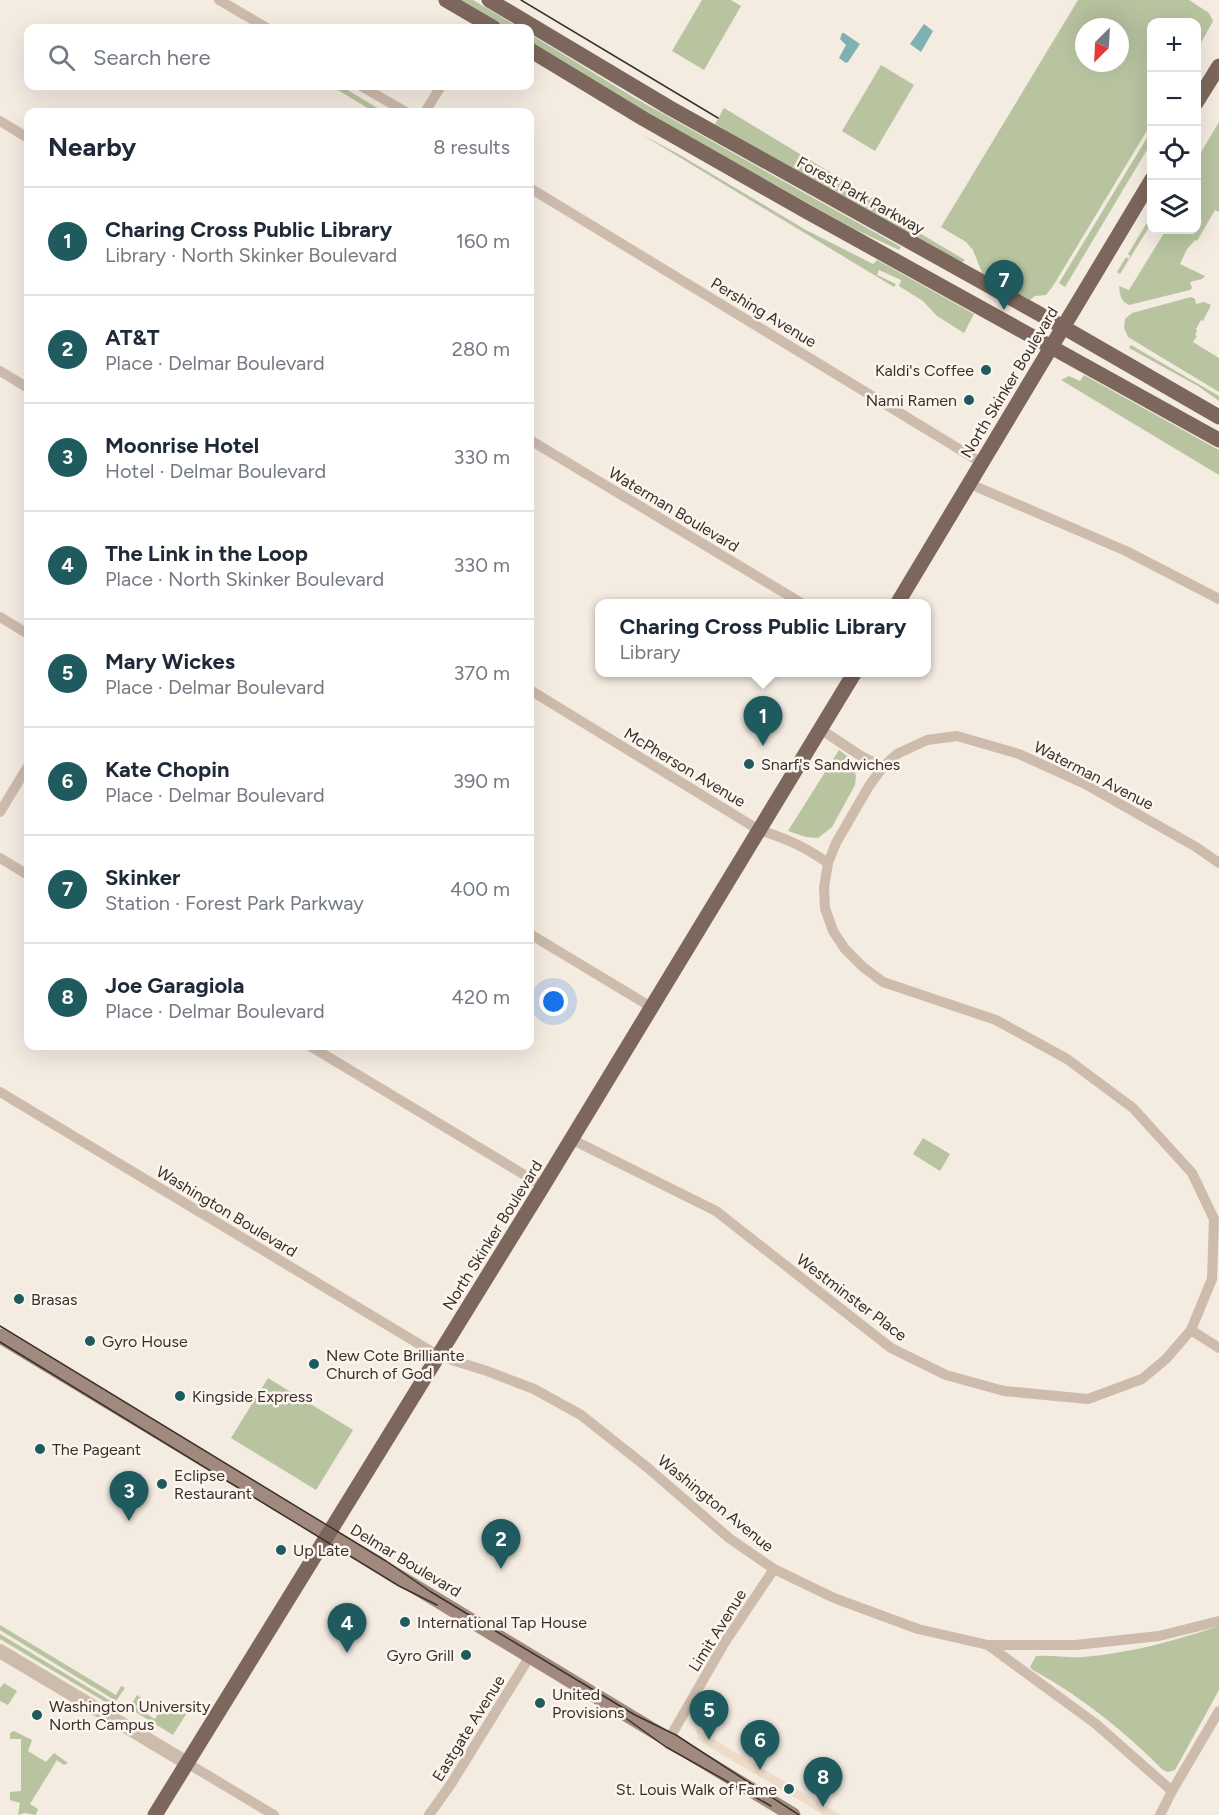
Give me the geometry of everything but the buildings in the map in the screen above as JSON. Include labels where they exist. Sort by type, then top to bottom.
[{"type":"main road","points":[[446,0],[487,24]]},
{"type":"main road","name":"Forest Park Parkway","points":[[489,0],[529,24]]},
{"type":"main road","name":"Forest Park Parkway","points":[[534,27],[670,108],[1063,327],[1219,417]]},
{"type":"main road","points":[[534,52],[644,119],[804,210],[1219,440]]},
{"type":"main road","points":[[1201,96],[1219,66]]},
{"type":"main road","name":"North Skinker Boulevard","points":[[899,599],[1151,180]]},
{"type":"main road","name":"North Skinker Boulevard","points":[[155,1815],[572,1139],[852,677]]},
{"type":"main road","name":"Delmar Boulevard","points":[[0,1336],[793,1815]]},
{"type":"street","points":[[219,0],[260,24]]},
{"type":"street","points":[[368,90],[399,108]]},
{"type":"street","points":[[427,108],[439,90]]},
{"type":"street","points":[[0,121],[24,136]]},
{"type":"street","name":"Pershing Avenue","points":[[534,190],[982,464]]},
{"type":"street","points":[[0,371],[24,386]]},
{"type":"street","name":"Waterman Boulevard","points":[[534,442],[796,599]]},
{"type":"street","points":[[970,484],[1126,551],[1219,599]]},
{"type":"street","points":[[0,617],[24,632]]},
{"type":"street","name":"McPherson Avenue","points":[[534,692],[759,830],[786,838],[828,863]]},
{"type":"street","points":[[820,729],[883,767]]},
{"type":"street","name":"Waterman Avenue","points":[[828,863],[852,815],[883,767],[897,754],[927,740],[957,736],[1019,754],[1085,783],[1196,847],[1219,863]]},
{"type":"street","points":[[0,812],[24,773]]},
{"type":"street","points":[[0,858],[24,873]]},
{"type":"street","points":[[828,863],[824,888],[825,908],[833,931],[845,949],[863,967],[884,982],[996,1020],[1067,1059],[1133,1108],[1192,1173],[1214,1220],[1212,1279],[1191,1330],[1219,1348]]},
{"type":"street","points":[[534,936],[651,1007]]},
{"type":"street","points":[[317,1050],[543,1186]]},
{"type":"street","name":"Washington Boulevard","points":[[0,1092],[439,1356]]},
{"type":"street","name":"Westminster Place","points":[[572,1139],[716,1211],[891,1348],[946,1374],[1004,1391],[1088,1399],[1142,1379],[1166,1359],[1191,1330]]},
{"type":"street","name":"Washington Avenue","points":[[439,1356],[534,1389],[581,1415],[648,1468],[729,1538],[774,1569],[834,1598],[918,1629],[988,1645],[1076,1645],[1159,1636],[1219,1621]]},
{"type":"street","name":"Limit Avenue","points":[[669,1739],[725,1642],[774,1569]]},
{"type":"street","name":"Washington Avenue","points":[[988,1645],[1096,1724],[1172,1791]]},
{"type":"street","points":[[0,1651],[274,1815]]},
{"type":"street","name":"Eastgate Avenue","points":[[429,1815],[439,1810],[530,1656]]},
{"type":"street","points":[[1160,1815],[1219,1711]]},
{"type":"green space","points":[[460,0],[473,0],[513,24],[501,24]]},
{"type":"green space","points":[[702,0],[731,0],[741,6],[704,70],[672,51]]},
{"type":"green space","points":[[1078,0],[1189,0],[1209,13],[1213,21],[1201,43],[1201,18],[1147,18],[1147,131],[1046,295],[1035,296],[1030,300],[982,273],[973,250],[966,242],[941,227]]},
{"type":"green space","points":[[534,36],[633,97],[901,247],[899,250],[854,229],[674,128],[534,44]]},
{"type":"green space","points":[[881,65],[914,85],[875,151],[842,131]]},
{"type":"green space","points":[[338,90],[348,90],[377,108],[367,108]]},
{"type":"green space","points":[[724,108],[909,220],[906,225],[965,260],[962,263],[753,148],[715,124]]},
{"type":"green space","points":[[1219,122],[1219,212],[1215,210],[1197,241],[1195,240],[1187,249],[1180,264],[1205,276],[1190,282],[1192,288],[1190,290],[1129,305],[1122,299],[1119,286],[1129,290],[1164,234],[1201,234],[1201,152]]},
{"type":"green space","points":[[641,134],[806,230],[873,264],[877,260],[974,314],[964,333],[937,316],[923,301],[899,286],[901,280],[879,270],[877,275],[896,284],[894,287]]},
{"type":"green space","points":[[1147,138],[1147,150],[1065,287],[1059,283]]},
{"type":"green space","points":[[1147,223],[1147,230],[1120,274],[1117,272],[1126,257],[1129,259],[1128,254]]},
{"type":"green space","points":[[1191,297],[1195,299],[1196,304],[1204,302],[1211,305],[1196,329],[1195,335],[1197,336],[1193,342],[1219,358],[1219,392],[1128,337],[1124,328],[1125,319],[1132,313]]},
{"type":"green space","points":[[1131,345],[1219,396],[1219,401],[1198,386],[1129,348]]},
{"type":"green space","points":[[1084,375],[1219,450],[1219,475],[1061,380],[1069,376],[1080,381]]},
{"type":"green space","points":[[839,750],[851,759],[856,776],[855,785],[832,827],[818,838],[788,831]]},
{"type":"green space","points":[[923,1138],[950,1154],[940,1171],[913,1154]]},
{"type":"green space","points":[[268,1378],[353,1430],[316,1490],[231,1438]]},
{"type":"green space","points":[[0,1625],[116,1695],[121,1686],[125,1688],[116,1701],[0,1630]]},
{"type":"green space","points":[[1219,1626],[1219,1690],[1175,1770],[1168,1772],[1102,1716],[1030,1667],[1036,1656],[1083,1657],[1118,1653]]},
{"type":"green space","points":[[0,1634],[114,1703],[107,1703],[0,1639]]},
{"type":"green space","points":[[4,1683],[17,1691],[8,1705],[0,1701],[0,1688]]},
{"type":"green space","points":[[137,1695],[141,1698],[136,1707],[155,1719],[161,1709],[171,1714],[176,1705],[188,1711],[173,1735],[129,1708]]},
{"type":"green space","points":[[14,1731],[32,1740],[28,1751],[46,1762],[54,1753],[68,1763],[64,1765],[57,1760],[30,1804],[38,1809],[36,1815],[25,1813],[18,1815],[20,1803],[10,1800],[10,1792],[21,1791],[21,1739],[10,1739],[10,1733]]},
{"type":"shaded area","name":"St. Louis Walk of Fame","points":[[696,1729],[841,1815],[824,1815],[698,1740]]},
{"type":"water","points":[[924,24],[933,31],[921,52],[910,44]]},
{"type":"water","points":[[842,33],[860,44],[846,63],[839,58],[846,45],[840,39]]},
{"type":"tram line","points":[[521,0],[718,118]]},
{"type":"tram line","points":[[0,1326],[386,1561],[431,1592],[635,1715],[676,1735],[799,1815]]},
{"type":"tram line","points":[[0,1342],[399,1586],[437,1605]]},
{"type":"tram line","points":[[627,1719],[666,1747],[771,1806]]},
{"type":"place","name":"Skinker","points":[[1004,310]]},
{"type":"place","name":"Kaldi's Coffee","points":[[986,370]]},
{"type":"place","name":"Nami Ramen","points":[[969,400]]},
{"type":"place","name":"Charing Cross Public Library","points":[[763,746]]},
{"type":"place","name":"Snarf's Sandwiches","points":[[749,764]]},
{"type":"place","name":"Brasas","points":[[19,1299]]},
{"type":"place","name":"Gyro House","points":[[90,1341]]},
{"type":"place","name":"New Cote Brilliante Church of God","points":[[314,1364]]},
{"type":"place","name":"Kingside Express","points":[[180,1396]]},
{"type":"place","name":"The Pageant","points":[[40,1449]]},
{"type":"place","name":"Eclipse Restaurant","points":[[162,1484]]},
{"type":"place","name":"Moonrise Hotel","points":[[129,1521]]},
{"type":"place","name":"Up Late","points":[[281,1550]]},
{"type":"place","name":"AT&T","points":[[501,1569]]},
{"type":"place","name":"International Tap House","points":[[405,1622]]},
{"type":"place","name":"The Link in the Loop","points":[[347,1653]]},
{"type":"place","name":"Gyro Grill","points":[[466,1655]]},
{"type":"place","name":"United Provisions","points":[[540,1703]]},
{"type":"place","name":"Washington University North Campus","points":[[37,1715]]},
{"type":"place","name":"Mary Wickes","points":[[709,1740]]},
{"type":"place","name":"Kate Chopin","points":[[760,1770]]},
{"type":"place","name":"St. Louis Walk of Fame","points":[[789,1789]]},
{"type":"place","name":"Joe Garagiola","points":[[823,1807]]}]
